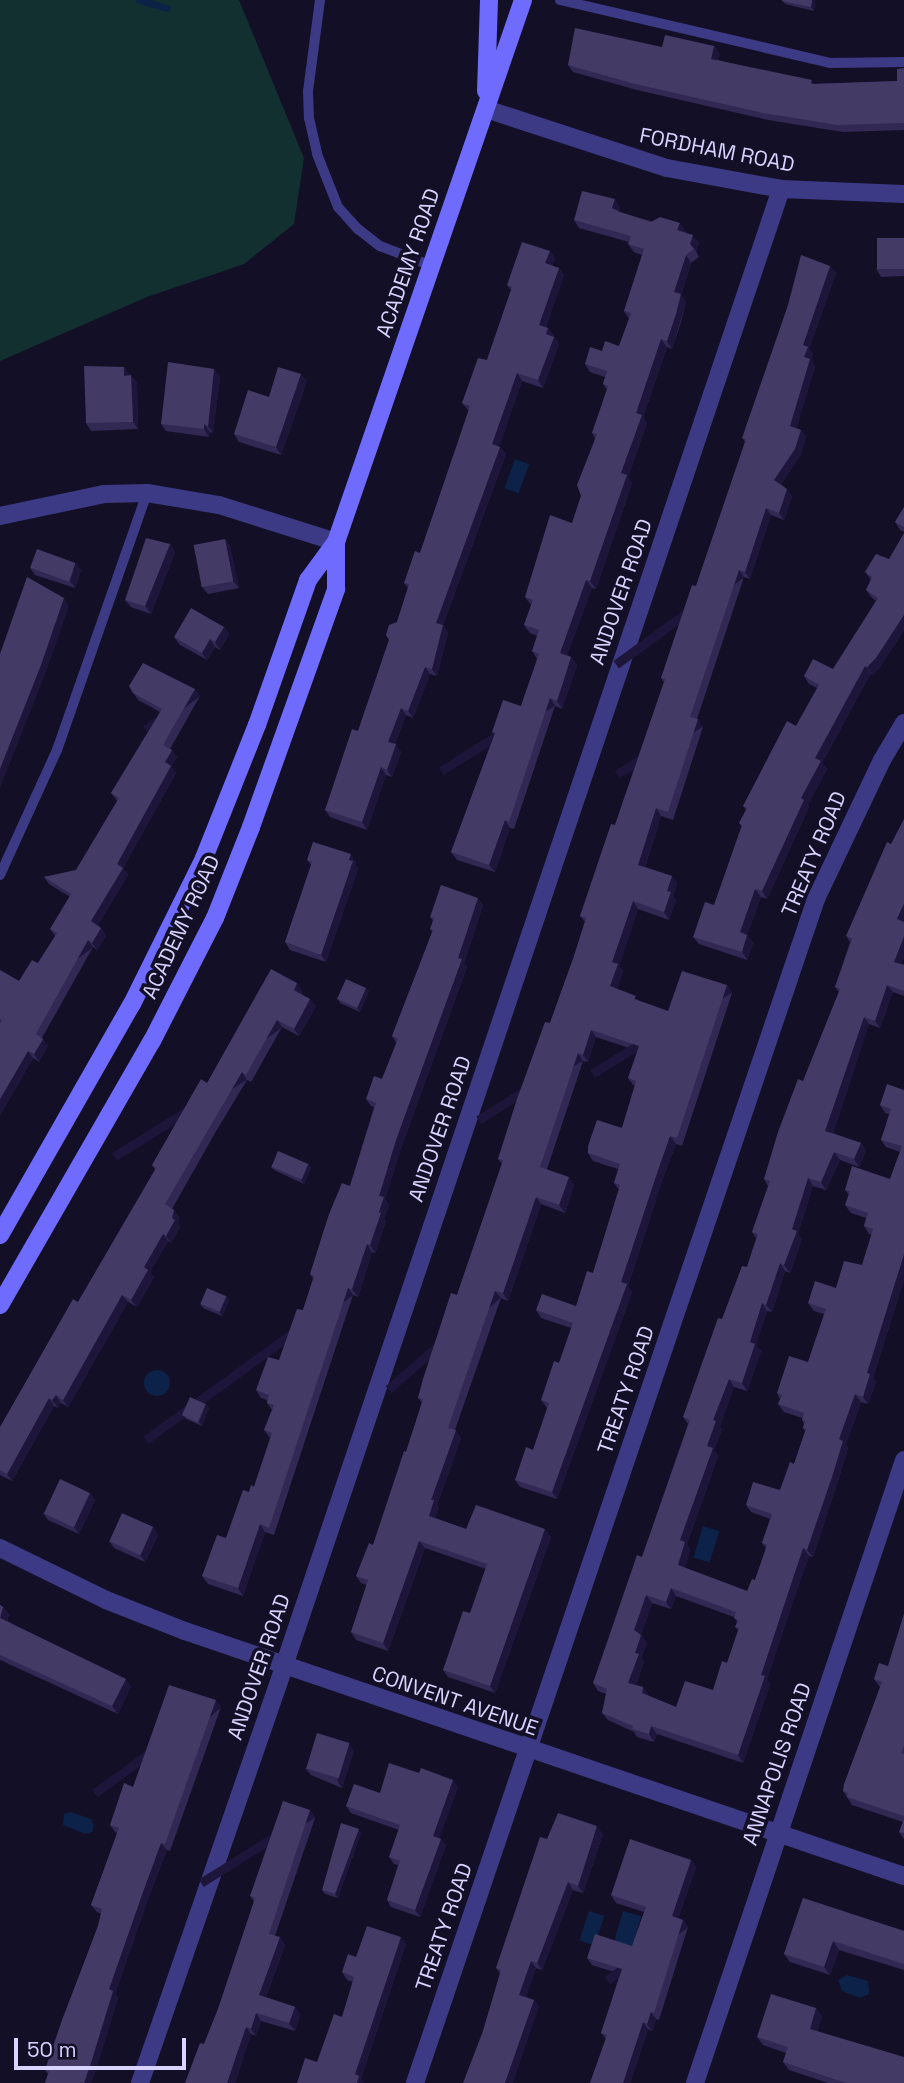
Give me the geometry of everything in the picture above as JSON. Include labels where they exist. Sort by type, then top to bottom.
[{"type":"main road","points":[[486,109],[489,0]]},
{"type":"main road","name":"ACADEMY ROAD","points":[[0,1305],[152,1041],[215,918],[281,747],[336,589],[337,542],[523,0]]},
{"type":"main road","name":"ACADEMY ROAD","points":[[0,1235],[92,1078],[170,928],[204,858],[257,725],[308,580],[337,542]]},
{"type":"street","name":"FORDHAM ROAD","points":[[486,109],[667,168],[780,189],[904,194]]},
{"type":"street","name":"ANDOVER ROAD","points":[[140,2083],[284,1666],[780,189]]},
{"type":"street","points":[[0,516],[104,494],[147,493],[219,505],[337,542]]},
{"type":"street","name":"TREATY ROAD","points":[[415,2083],[816,899],[876,772],[904,723]]},
{"type":"street","name":"ANNAPOLIS ROAD","points":[[695,2083],[904,1460]]},
{"type":"street","name":"CONVENT AVENUE","points":[[0,1549],[106,1600],[284,1666],[904,1876]]},
{"type":"lane","points":[[320,0],[307,91],[309,118],[317,154],[338,207],[358,229],[380,246],[432,266]]},
{"type":"lane","points":[[560,0],[830,63],[904,62]]},
{"type":"lane","points":[[0,875],[57,750],[147,493]]},
{"type":"green space","points":[[0,0],[239,0],[304,158],[294,224],[244,264],[147,297],[0,361]]},
{"type":"water","points":[[515,459],[529,464],[518,493],[504,488]]},
{"type":"water","points":[[157,1370],[166,1374],[170,1383],[166,1392],[157,1396],[148,1392],[144,1383],[148,1374]]},
{"type":"water","points":[[703,1526],[719,1531],[710,1563],[693,1558]]},
{"type":"water","points":[[71,1812],[91,1819],[94,1825],[92,1832],[85,1834],[63,1825],[64,1814]]},
{"type":"water","points":[[589,1911],[604,1916],[595,1945],[579,1940]]},
{"type":"water","points":[[623,1911],[641,1916],[631,1952],[613,1947]]},
{"type":"water","points":[[847,1975],[868,1981],[869,1994],[860,1998],[842,1991],[838,1980]]},
{"type":"building","points":[[782,0],[812,0],[811,7]]},
{"type":"building","points":[[575,28],[662,47],[665,35],[714,46],[711,59],[812,80],[811,84],[897,81],[897,69],[904,68],[904,123],[838,125],[763,113],[631,83],[568,65]]},
{"type":"building","points":[[582,191],[615,199],[612,208],[620,212],[651,222],[660,217],[680,223],[677,230],[693,235],[690,244],[694,249],[686,255],[674,292],[681,294],[676,314],[667,341],[661,339],[636,413],[642,415],[621,473],[627,475],[590,581],[586,580],[560,653],[571,657],[557,701],[550,698],[509,822],[505,820],[489,865],[451,852],[495,733],[492,732],[503,700],[521,706],[539,654],[532,651],[539,630],[524,625],[533,600],[525,597],[550,515],[572,523],[581,496],[577,485],[597,434],[592,433],[608,386],[603,384],[607,371],[585,364],[590,347],[602,351],[605,341],[619,346],[631,313],[624,311],[644,249],[628,244],[631,236],[574,220]]},
{"type":"building","points":[[877,238],[904,238],[904,269],[877,269]]},
{"type":"building","points":[[522,242],[550,251],[545,263],[559,268],[539,325],[548,328],[546,334],[554,337],[538,380],[517,373],[492,444],[500,447],[436,623],[443,625],[432,669],[425,667],[408,711],[401,708],[388,742],[396,744],[387,770],[381,767],[362,822],[325,810],[352,729],[358,731],[389,640],[386,635],[389,625],[397,622],[409,584],[404,583],[415,551],[420,553],[470,406],[462,403],[478,358],[487,360],[512,287],[507,285]]},
{"type":"building","points":[[801,255],[830,266],[803,345],[808,347],[804,357],[810,359],[790,426],[801,430],[795,449],[774,480],[787,489],[779,513],[766,508],[745,572],[739,570],[690,717],[698,719],[668,812],[656,808],[638,865],[672,876],[667,891],[671,892],[664,912],[633,901],[612,962],[618,964],[610,986],[636,996],[634,999],[668,1011],[682,971],[727,985],[677,1138],[670,1136],[658,1170],[621,1282],[627,1284],[552,1492],[515,1480],[526,1447],[533,1450],[549,1403],[541,1400],[554,1361],[559,1363],[573,1323],[536,1310],[542,1294],[576,1306],[587,1271],[593,1273],[620,1185],[614,1183],[620,1164],[588,1153],[588,1146],[597,1120],[622,1128],[636,1081],[628,1078],[639,1046],[591,1030],[583,1055],[578,1053],[540,1167],[569,1177],[559,1205],[536,1197],[503,1293],[495,1291],[448,1428],[456,1430],[431,1500],[434,1500],[429,1516],[466,1529],[476,1505],[545,1529],[490,1686],[443,1670],[463,1611],[470,1613],[487,1564],[419,1541],[383,1643],[351,1632],[368,1580],[356,1576],[369,1543],[373,1545],[404,1451],[406,1452],[423,1399],[418,1398],[423,1379],[451,1293],[457,1295],[503,1160],[498,1159],[517,1099],[545,1022],[550,1023],[574,956],[586,918],[580,916],[611,824],[615,825],[665,679],[661,678],[692,585],[696,586],[746,439],[742,438],[788,305]]},
{"type":"building","points":[[168,362],[214,369],[208,426],[204,424],[204,429],[161,424]]},
{"type":"building","points":[[84,366],[124,367],[124,376],[131,375],[133,422],[86,423]]},
{"type":"building","points":[[278,367],[301,374],[276,447],[234,434],[248,390],[269,397]]},
{"type":"building","points":[[904,507],[904,527],[895,522]]},
{"type":"building","points":[[904,533],[904,615],[876,658],[865,666],[815,758],[821,761],[801,798],[804,800],[762,891],[755,889],[740,932],[747,935],[742,952],[693,937],[705,902],[714,905],[742,825],[739,823],[747,808],[743,806],[787,721],[796,726],[819,685],[804,676],[813,659],[833,669],[878,598],[866,590],[872,577],[865,572],[876,554],[889,559]]},
{"type":"building","points":[[146,538],[170,544],[145,606],[125,600]]},
{"type":"building","points":[[225,539],[233,581],[202,587],[194,545]]},
{"type":"building","points":[[37,549],[76,563],[69,582],[30,568]]},
{"type":"building","points":[[27,577],[64,598],[0,769],[0,654]]},
{"type":"building","points":[[191,608],[224,627],[215,642],[210,639],[202,653],[174,637]]},
{"type":"building","points":[[143,663],[195,689],[163,745],[172,750],[165,762],[171,766],[117,864],[123,868],[91,921],[101,928],[92,943],[88,940],[36,1034],[43,1039],[34,1054],[28,1051],[0,1099],[0,970],[19,981],[32,960],[38,963],[57,933],[50,929],[71,894],[44,877],[76,870],[119,798],[111,793],[162,709],[133,693],[129,686]]},
{"type":"building","points":[[904,819],[904,904],[897,919],[904,922],[904,937],[894,962],[904,965],[904,991],[887,985],[875,1021],[864,1017],[825,1131],[861,1143],[854,1159],[834,1152],[821,1182],[808,1178],[792,1229],[797,1231],[784,1265],[780,1263],[766,1305],[762,1303],[750,1342],[755,1344],[742,1383],[729,1379],[713,1420],[716,1421],[707,1446],[713,1448],[680,1540],[685,1542],[678,1565],[747,1591],[752,1579],[755,1580],[767,1545],[762,1543],[772,1514],[746,1505],[753,1482],[780,1490],[790,1462],[794,1464],[806,1429],[803,1428],[805,1421],[802,1420],[804,1413],[778,1404],[782,1395],[777,1393],[789,1356],[808,1362],[826,1309],[808,1303],[815,1281],[836,1288],[844,1261],[862,1265],[873,1229],[864,1226],[868,1213],[845,1205],[850,1191],[845,1190],[852,1166],[890,1179],[902,1146],[881,1140],[891,1109],[880,1105],[887,1084],[904,1090],[904,1254],[867,1373],[870,1374],[863,1397],[855,1394],[839,1439],[843,1441],[832,1477],[807,1550],[803,1548],[738,1755],[651,1726],[649,1734],[632,1729],[633,1726],[602,1713],[607,1689],[593,1683],[637,1555],[642,1557],[690,1420],[683,1417],[718,1318],[722,1319],[742,1266],[747,1267],[758,1234],[752,1232],[770,1181],[764,1179],[778,1132],[798,1079],[803,1081],[840,989],[835,987],[852,939],[846,936],[887,842],[891,844]],"holes":[[[671,1588],[736,1612],[734,1618],[738,1620],[735,1627],[739,1628],[727,1663],[722,1661],[713,1690],[685,1681],[676,1707],[642,1693],[643,1687],[628,1683],[639,1654],[635,1653],[641,1635],[634,1630],[646,1595],[666,1602]]]},
{"type":"building","points":[[313,842],[351,854],[349,860],[353,861],[321,955],[285,942],[312,862],[307,860]]},
{"type":"building","points":[[441,885],[478,898],[458,958],[462,959],[396,1140],[379,1196],[384,1197],[370,1245],[367,1244],[352,1289],[348,1288],[269,1528],[260,1524],[238,1588],[202,1576],[217,1535],[226,1538],[243,1490],[249,1492],[251,1485],[254,1487],[272,1433],[264,1430],[274,1405],[267,1403],[269,1395],[256,1390],[268,1357],[279,1360],[297,1309],[303,1310],[314,1276],[310,1274],[329,1214],[342,1183],[350,1186],[376,1103],[366,1099],[374,1076],[382,1079],[398,1039],[392,1036],[433,930],[430,929],[434,918],[430,917]]},
{"type":"building","points":[[271,969],[297,983],[294,990],[310,999],[294,1029],[277,1020],[246,1075],[242,1072],[165,1204],[174,1210],[172,1218],[175,1220],[166,1236],[163,1234],[144,1267],[148,1270],[131,1300],[122,1295],[63,1400],[56,1395],[52,1400],[49,1398],[7,1474],[0,1470],[0,1427],[73,1299],[78,1302],[156,1168],[152,1165],[201,1079],[207,1083]]},
{"type":"building","points":[[346,979],[366,988],[357,1008],[337,999]]},
{"type":"building","points":[[278,1151],[308,1164],[302,1180],[271,1167]]},
{"type":"building","points":[[207,1288],[226,1296],[220,1312],[200,1304]]},
{"type":"building","points":[[190,1397],[206,1404],[197,1422],[182,1415]]},
{"type":"building","points":[[60,1479],[90,1493],[74,1527],[44,1513]]},
{"type":"building","points":[[122,1513],[153,1527],[140,1555],[109,1541]]},
{"type":"building","points":[[904,1614],[904,1746],[901,1753],[904,1754],[904,1816],[847,1797],[848,1793],[843,1791],[882,1682],[874,1679],[879,1663],[888,1666]]},
{"type":"building","points":[[0,1618],[126,1679],[112,1706],[0,1655]]},
{"type":"building","points":[[169,1685],[216,1700],[165,1844],[161,1843],[109,1989],[113,1991],[84,2083],[45,2083],[49,2071],[45,2070],[98,1926],[102,1909],[91,1905],[119,1828],[110,1825],[124,1783],[133,1787]]},
{"type":"building","points":[[317,1733],[350,1743],[339,1778],[306,1768]]},
{"type":"building","points":[[389,1763],[419,1773],[421,1768],[453,1780],[433,1836],[441,1839],[415,1910],[387,1900],[400,1861],[389,1857],[400,1825],[346,1806],[354,1784],[380,1793]]},
{"type":"building","points":[[283,1801],[310,1810],[269,1934],[280,1937],[259,1995],[295,2007],[289,2023],[256,2013],[251,2029],[246,2027],[227,2083],[185,2083],[200,2043],[204,2044],[218,2009],[255,1898],[250,1896]]},
{"type":"building","points":[[558,1813],[597,1826],[578,1886],[568,1882],[537,1963],[531,1961],[519,1995],[534,2000],[505,2083],[463,2083],[483,2031],[501,1970],[496,1968],[540,1837],[547,1839]]},
{"type":"building","points":[[904,1819],[904,1833],[899,1832]]},
{"type":"building","points":[[341,1823],[359,1829],[335,1894],[322,1890]]},
{"type":"building","points":[[630,1839],[691,1860],[672,1916],[683,1920],[654,2013],[651,2012],[647,2024],[643,2022],[623,2083],[590,2083],[607,2035],[601,2033],[622,1969],[587,1958],[595,1934],[632,1946],[646,1907],[611,1895]]},
{"type":"building","points":[[803,1898],[904,1931],[904,1964],[833,1941],[824,1967],[784,1954]]},
{"type":"building","points":[[367,1926],[401,1937],[355,2074],[359,2076],[357,2083],[297,2083],[305,2058],[317,2062],[334,2014],[342,2017],[354,1977],[342,1972],[348,1954],[356,1957]]},
{"type":"building","points":[[771,1994],[816,2008],[810,2029],[904,2057],[904,2083],[846,2083],[783,2062],[788,2047],[757,2037]]},
{"type":"waterway","points":[[139,0],[167,8]]}]
